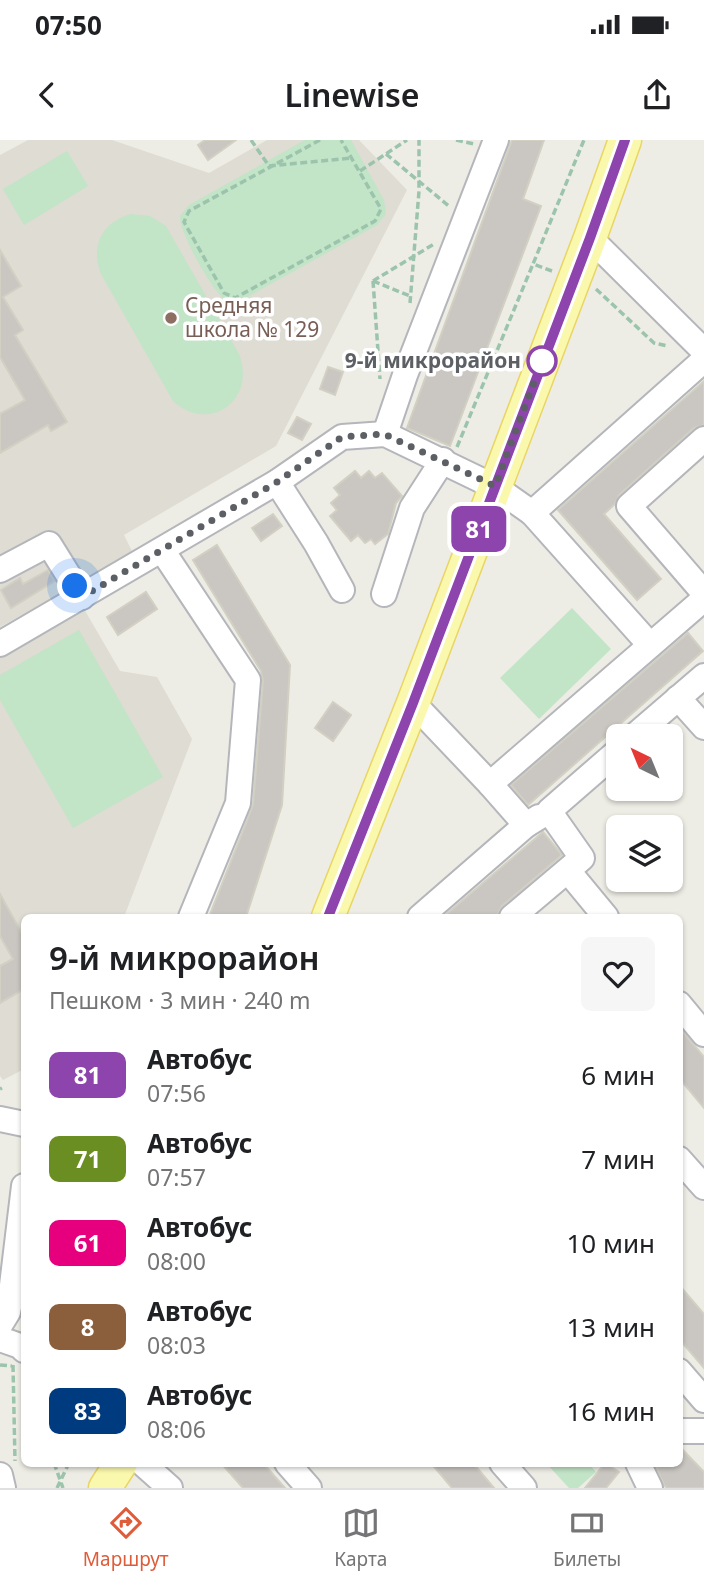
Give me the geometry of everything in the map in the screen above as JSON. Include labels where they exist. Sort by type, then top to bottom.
[{"type":"main road","points":[[329,914],[413,703],[625,140]]},
{"type":"main road","points":[[105,1488],[118,1467]]},
{"type":"main road","points":[[125,1488],[127,1467]]},
{"type":"street","points":[[384,434],[417,303],[464,224],[496,140]]},
{"type":"street","points":[[590,238],[704,351]]},
{"type":"street","points":[[532,513],[704,360]]},
{"type":"street","points":[[0,644],[277,482],[342,437],[384,434],[495,486],[532,513],[650,645]]},
{"type":"street","points":[[704,439],[629,506],[704,593]]},
{"type":"street","points":[[384,594],[412,508],[447,462]]},
{"type":"street","points":[[277,482],[342,590]]},
{"type":"street","points":[[0,570],[48,544],[82,597]]},
{"type":"street","points":[[162,550],[248,680],[238,803],[192,914]]},
{"type":"street","points":[[490,784],[704,599]]},
{"type":"street","points":[[649,724],[704,676]]},
{"type":"street","points":[[678,698],[704,727]]},
{"type":"street","points":[[413,703],[526,825]]},
{"type":"street","points":[[423,914],[526,825],[549,811],[606,761]]},
{"type":"street","points":[[516,914],[582,858],[549,811]]},
{"type":"street","points":[[568,871],[604,914]]},
{"type":"street","points":[[683,1009],[704,1034]]},
{"type":"street","points":[[0,1119],[21,1123]]},
{"type":"street","points":[[683,1163],[704,1187]]},
{"type":"street","points":[[0,1325],[17,1303],[21,1242]]},
{"type":"street","points":[[0,1337],[21,1330]]},
{"type":"street","points":[[0,1337],[20,1346],[18,1359]]},
{"type":"street","points":[[683,1376],[704,1400]]},
{"type":"street","points":[[683,1431],[704,1431]]},
{"type":"street","points":[[146,1467],[170,1488]]},
{"type":"street","points":[[291,1467],[309,1488]]},
{"type":"street","points":[[506,1467],[524,1488]]},
{"type":"street","points":[[640,1467],[650,1488]]},
{"type":"path","points":[[251,140],[269,166]]},
{"type":"path","points":[[320,140],[189,211],[184,222],[223,293],[235,298],[375,220],[381,209],[341,140]]},
{"type":"path","points":[[360,171],[407,140]]},
{"type":"path","points":[[417,303],[414,256],[419,140]]},
{"type":"path","points":[[447,462],[584,140]]},
{"type":"path","points":[[373,281],[464,224],[386,154]]},
{"type":"path","points":[[269,166],[352,158]]},
{"type":"path","points":[[533,264],[554,272]]},
{"type":"path","points":[[373,281],[417,303]]},
{"type":"path","points":[[373,281],[381,392]]},
{"type":"path","points":[[593,287],[654,342],[679,349]]},
{"type":"path","points":[[0,1365],[18,1359],[6,1477]]},
{"type":"path","points":[[55,1467],[63,1488]]},
{"type":"path","points":[[57,1488],[67,1467]]},
{"type":"shaded area","name":"Средняя школа № 129","points":[[28,140],[112,140],[209,173],[267,140],[359,140],[407,190],[276,446],[124,535],[133,553],[0,627],[0,155]]},
{"type":"shaded area","points":[[84,609],[120,671],[157,677],[192,739],[125,914],[21,914],[21,1071],[3,1080],[0,1076],[0,657]]},
{"type":"green space","points":[[305,140],[351,140],[384,200],[386,214],[377,225],[242,300],[228,302],[214,287],[198,262],[185,235],[180,216],[189,205]]},
{"type":"green space","points":[[67,151],[88,186],[24,225],[3,189]]},
{"type":"green space","points":[[131,214],[150,216],[166,226],[239,354],[243,371],[236,398],[214,413],[201,414],[187,410],[173,401],[101,274],[97,254],[101,236],[113,223]]},
{"type":"green space","points":[[572,608],[611,649],[539,719],[500,678]]},
{"type":"green space","points":[[79,630],[163,777],[73,828],[0,700],[0,675]]},
{"type":"green space","points":[[550,1467],[592,1467],[596,1472],[578,1488],[569,1488]]},
{"type":"building","points":[[205,140],[236,140],[208,160],[198,145]]},
{"type":"building","points":[[512,140],[544,140],[523,199],[541,206],[450,446],[407,428]]},
{"type":"building","points":[[0,250],[21,286],[3,297],[23,330],[15,335],[67,422],[51,431],[48,425],[0,453],[0,414],[25,400],[0,357]]},
{"type":"building","points":[[328,367],[343,372],[335,395],[320,389]]},
{"type":"building","points":[[704,381],[704,425],[694,428],[619,495],[615,504],[604,514],[661,579],[637,600],[558,510]]},
{"type":"building","points":[[297,417],[311,424],[302,440],[288,433]]},
{"type":"building","points":[[355,471],[361,478],[369,471],[375,478],[382,473],[402,496],[396,503],[388,534],[375,544],[371,539],[365,543],[358,535],[351,541],[330,516],[337,510],[331,503],[340,495],[334,488]]},
{"type":"building","points":[[273,514],[282,526],[261,541],[252,528]]},
{"type":"building","points":[[217,545],[290,665],[282,805],[247,914],[210,914],[253,805],[263,681],[261,671],[193,560]]},
{"type":"building","points":[[48,570],[55,581],[11,608],[1,590],[20,578],[23,584]]},
{"type":"building","points":[[146,592],[157,609],[118,635],[107,617]]},
{"type":"building","points":[[688,633],[703,651],[620,724],[606,724],[606,736],[528,805],[511,785]]},
{"type":"building","points":[[333,702],[351,715],[333,741],[315,728]]},
{"type":"building","points":[[543,832],[562,855],[502,906],[498,914],[447,914]]},
{"type":"building","points":[[0,894],[21,932],[21,991],[0,1003],[0,966],[13,959],[0,936]]},
{"type":"building","points":[[683,1032],[704,1057],[704,1108],[683,1083]]},
{"type":"building","points":[[683,1290],[704,1314],[704,1368],[683,1344]]},
{"type":"building","points":[[683,1450],[704,1472],[704,1488],[667,1488],[656,1467],[683,1467]]},
{"type":"building","points":[[225,1467],[267,1467],[285,1488],[243,1488]]},
{"type":"building","points":[[434,1467],[476,1467],[494,1488],[452,1488]]},
{"type":"building","points":[[602,1467],[611,1467],[619,1472],[606,1488],[585,1488]]},
{"type":"bus line","name":"81","points":[[329,914],[413,703],[625,140]]},
{"type":"place","name":"Средняя школа № 129","points":[[171,318]]},
{"type":"place","name":"9-й микрорайон","points":[[542,361]]},
{"type":"route","points":[[75,586],[82,597],[277,482],[342,437],[384,434],[495,486],[542,361]]}]
